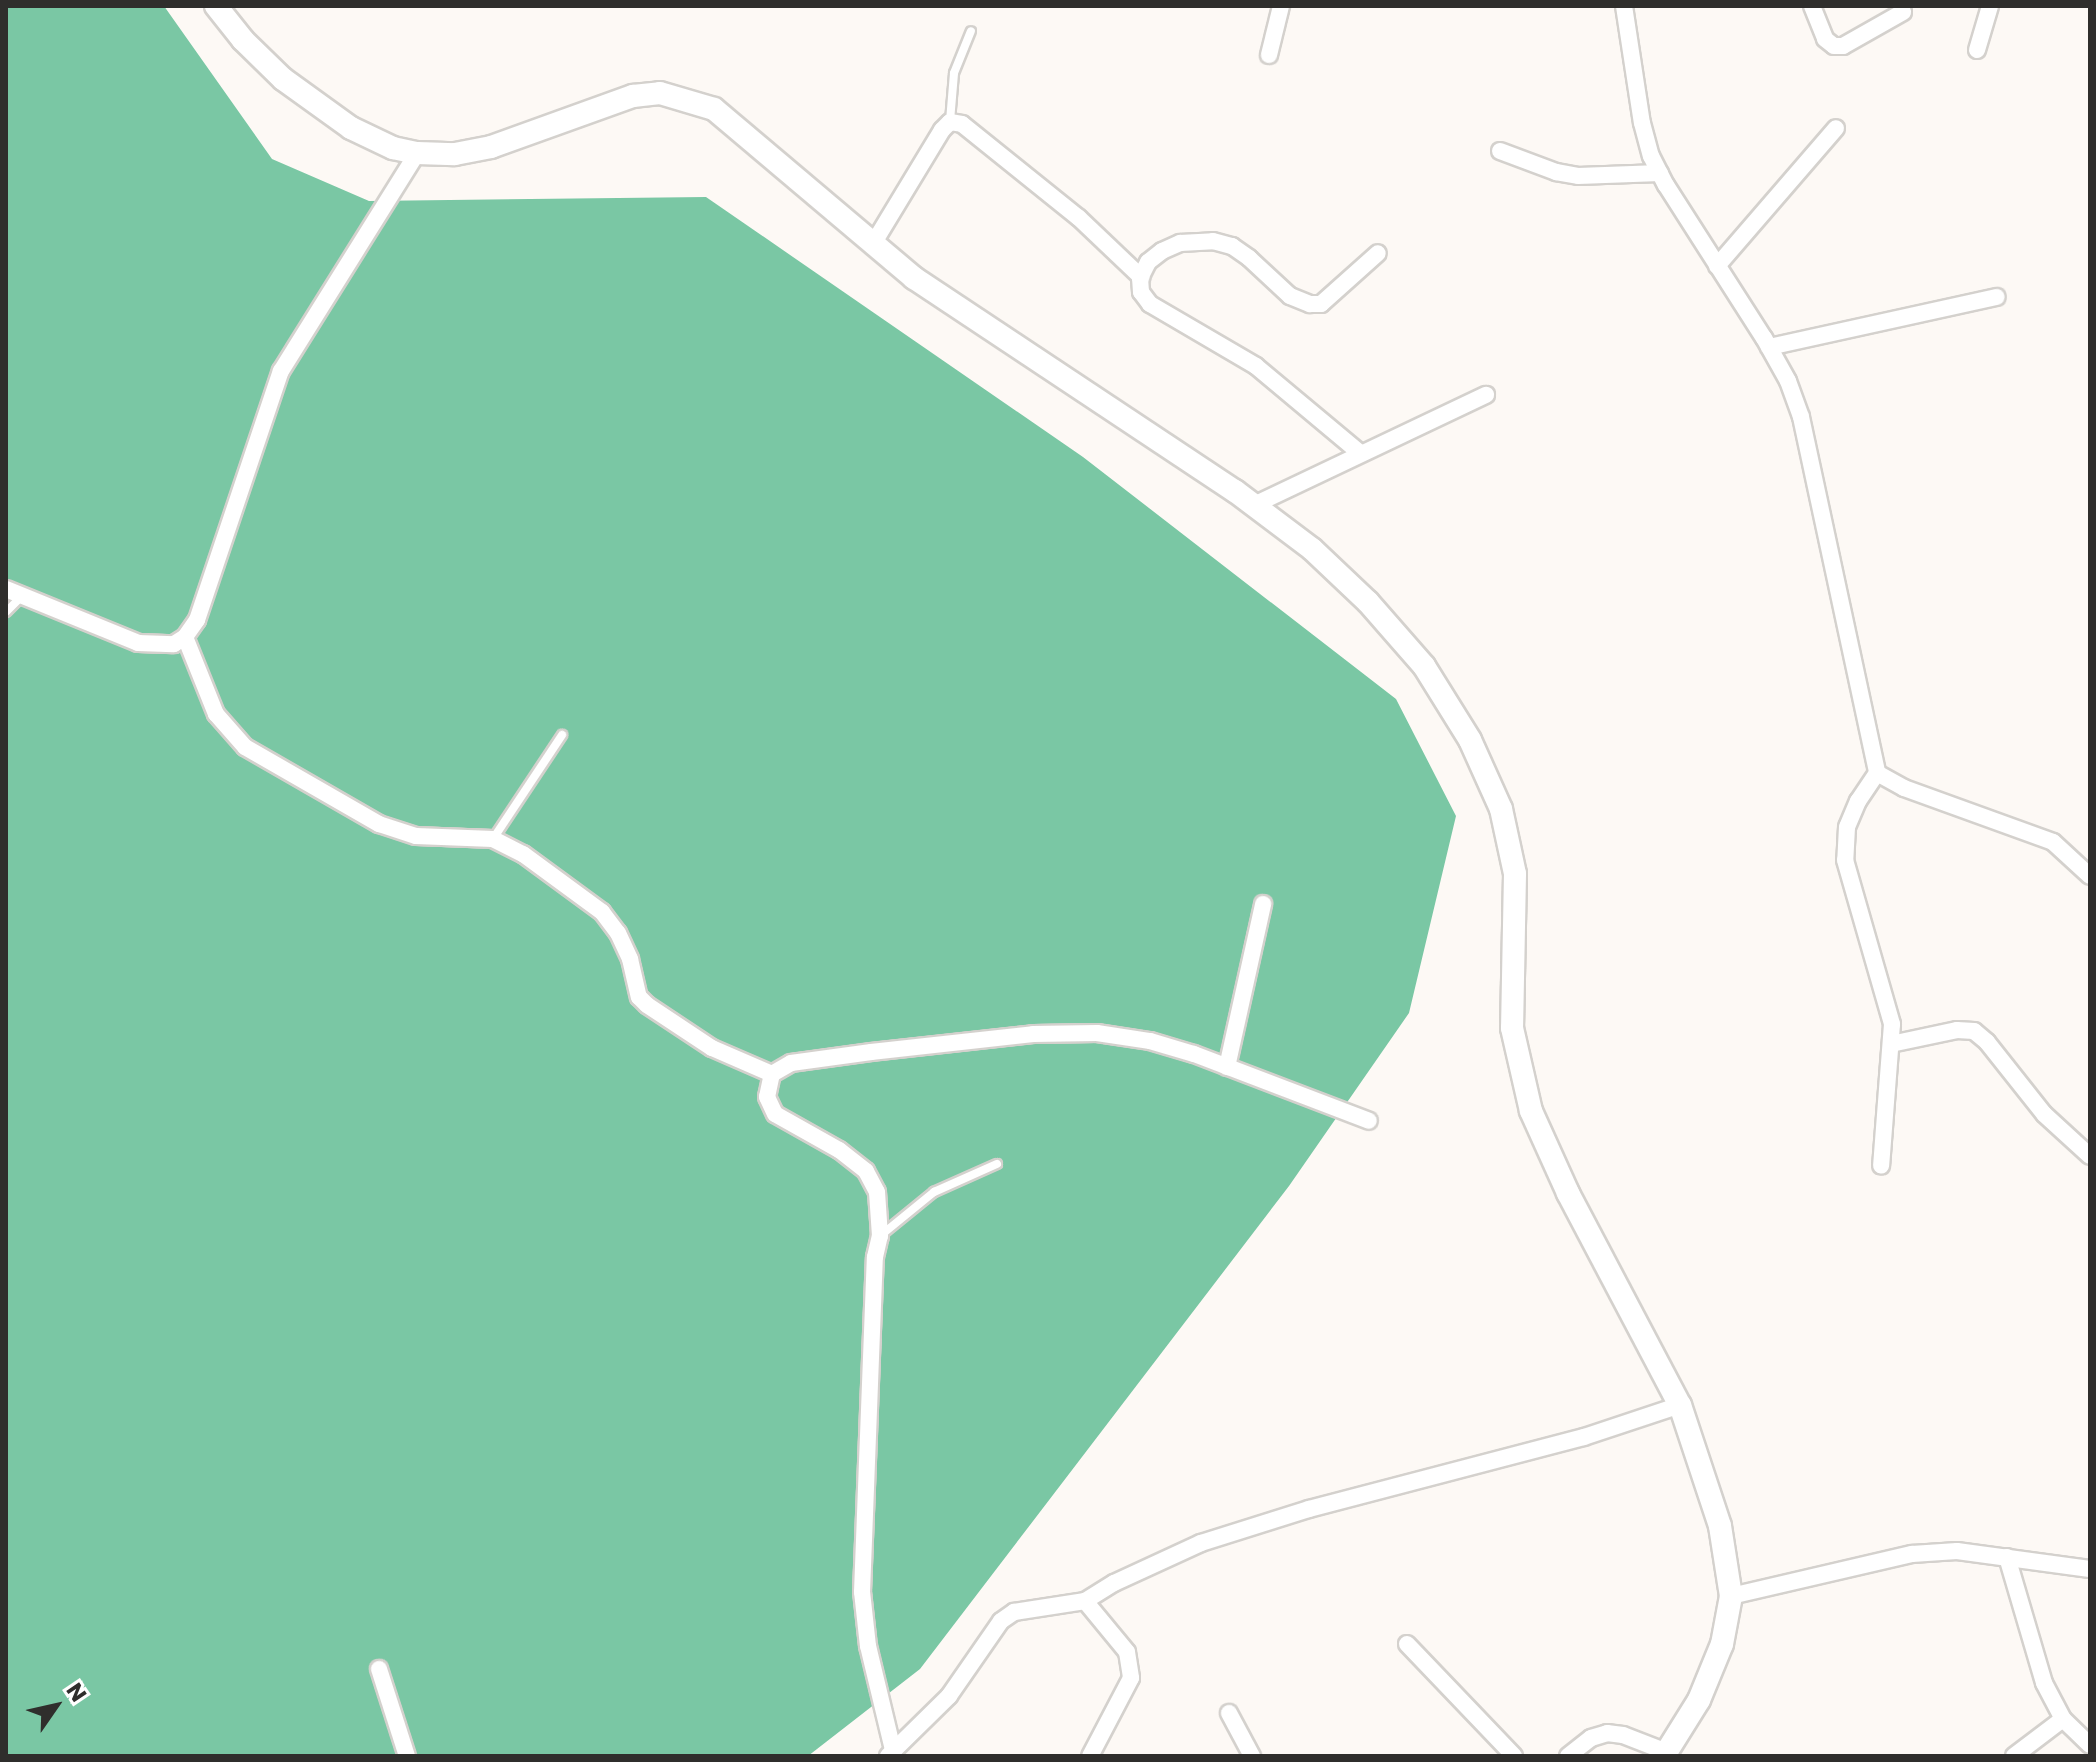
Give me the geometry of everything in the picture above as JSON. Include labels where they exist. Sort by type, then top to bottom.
[{"type":"main road","points":[[216,6],[243,40],[283,79],[351,128],[393,148],[417,153],[455,154],[491,147],[612,103],[660,93],[714,109],[873,244],[1001,339],[1254,505],[1312,549],[1368,602],[1424,666],[1470,740],[1501,809],[1515,874],[1512,1028],[1531,1111],[1568,1193],[1680,1405],[1720,1526],[1731,1596],[1722,1644],[1705,1686],[1666,1754]]},
{"type":"street","points":[[1269,55],[1281,6]]},
{"type":"street","points":[[1624,6],[1642,123],[1660,173],[1769,347],[1788,381],[1801,417],[1877,773],[1858,801],[1847,827],[1845,860],[1886,994],[1891,1044],[1881,1166]]},
{"type":"street","points":[[1812,6],[1819,28],[1834,46],[1843,46],[1903,12]]},
{"type":"street","points":[[1977,50],[1990,6]]},
{"type":"street","points":[[873,244],[942,130],[950,122],[962,124],[1087,225],[1141,277]]},
{"type":"street","points":[[1717,266],[1836,128]]},
{"type":"street","points":[[1500,151],[1556,172],[1578,176],[1660,173]]},
{"type":"street","points":[[6,589],[138,643],[158,646],[174,644],[185,637],[197,620],[281,371],[417,153]]},
{"type":"street","points":[[1360,453],[1256,366],[1150,304],[1141,292],[1141,277],[1148,262],[1162,251],[1180,243],[1213,241],[1232,246],[1249,258],[1290,296],[1310,304],[1321,304],[1378,253]]},
{"type":"street","points":[[1769,347],[1997,297]]},
{"type":"street","points":[[1254,505],[1486,395]]},
{"type":"street","points":[[185,637],[216,714],[245,747],[379,824],[416,836],[493,839],[523,854],[602,912],[618,933],[630,959],[639,997],[647,1005],[712,1048],[772,1074]]},
{"type":"street","points":[[1877,773],[1904,788],[2027,830],[2053,842],[2090,876]]},
{"type":"street","points":[[1227,1067],[1263,904]]},
{"type":"street","points":[[1891,1044],[1957,1030],[1974,1031],[1987,1042],[2044,1114],[2090,1156]]},
{"type":"street","points":[[1369,1121],[1150,1041],[1097,1033],[1033,1034],[791,1063],[772,1074],[767,1097],[775,1114],[839,1150],[866,1171],[877,1192],[880,1236],[875,1257],[871,1318],[862,1592],[868,1646],[890,1753],[925,1724],[949,1696],[1001,1621],[1029,1608],[1085,1601],[1114,1583],[1201,1543],[1309,1509],[1584,1437],[1680,1405]]},
{"type":"street","points":[[1731,1596],[1912,1554],[1957,1551],[2090,1569]]},
{"type":"street","points":[[2007,1557],[2044,1683],[2063,1719],[2090,1745]]},
{"type":"street","points":[[1085,1601],[1127,1652],[1131,1678],[1090,1756]]},
{"type":"street","points":[[1407,1644],[1514,1756]]},
{"type":"street","points":[[379,1669],[407,1756]]},
{"type":"street","points":[[1229,1713],[1252,1756]]},
{"type":"street","points":[[2014,1756],[2063,1719]]},
{"type":"street","points":[[1568,1756],[1591,1738],[1607,1733],[1623,1735],[1666,1754]]},
{"type":"lane","points":[[950,122],[954,73],[971,31]]},
{"type":"lane","points":[[6,612],[22,595]]},
{"type":"lane","points":[[493,839],[562,735]]},
{"type":"lane","points":[[880,1236],[934,1192],[997,1164]]},
{"type":"green space","points":[[6,6],[164,6],[272,159],[369,201],[706,197],[1083,457],[1396,699],[1456,816],[1409,1013],[1289,1186],[920,1669],[808,1756],[6,1756]]}]
